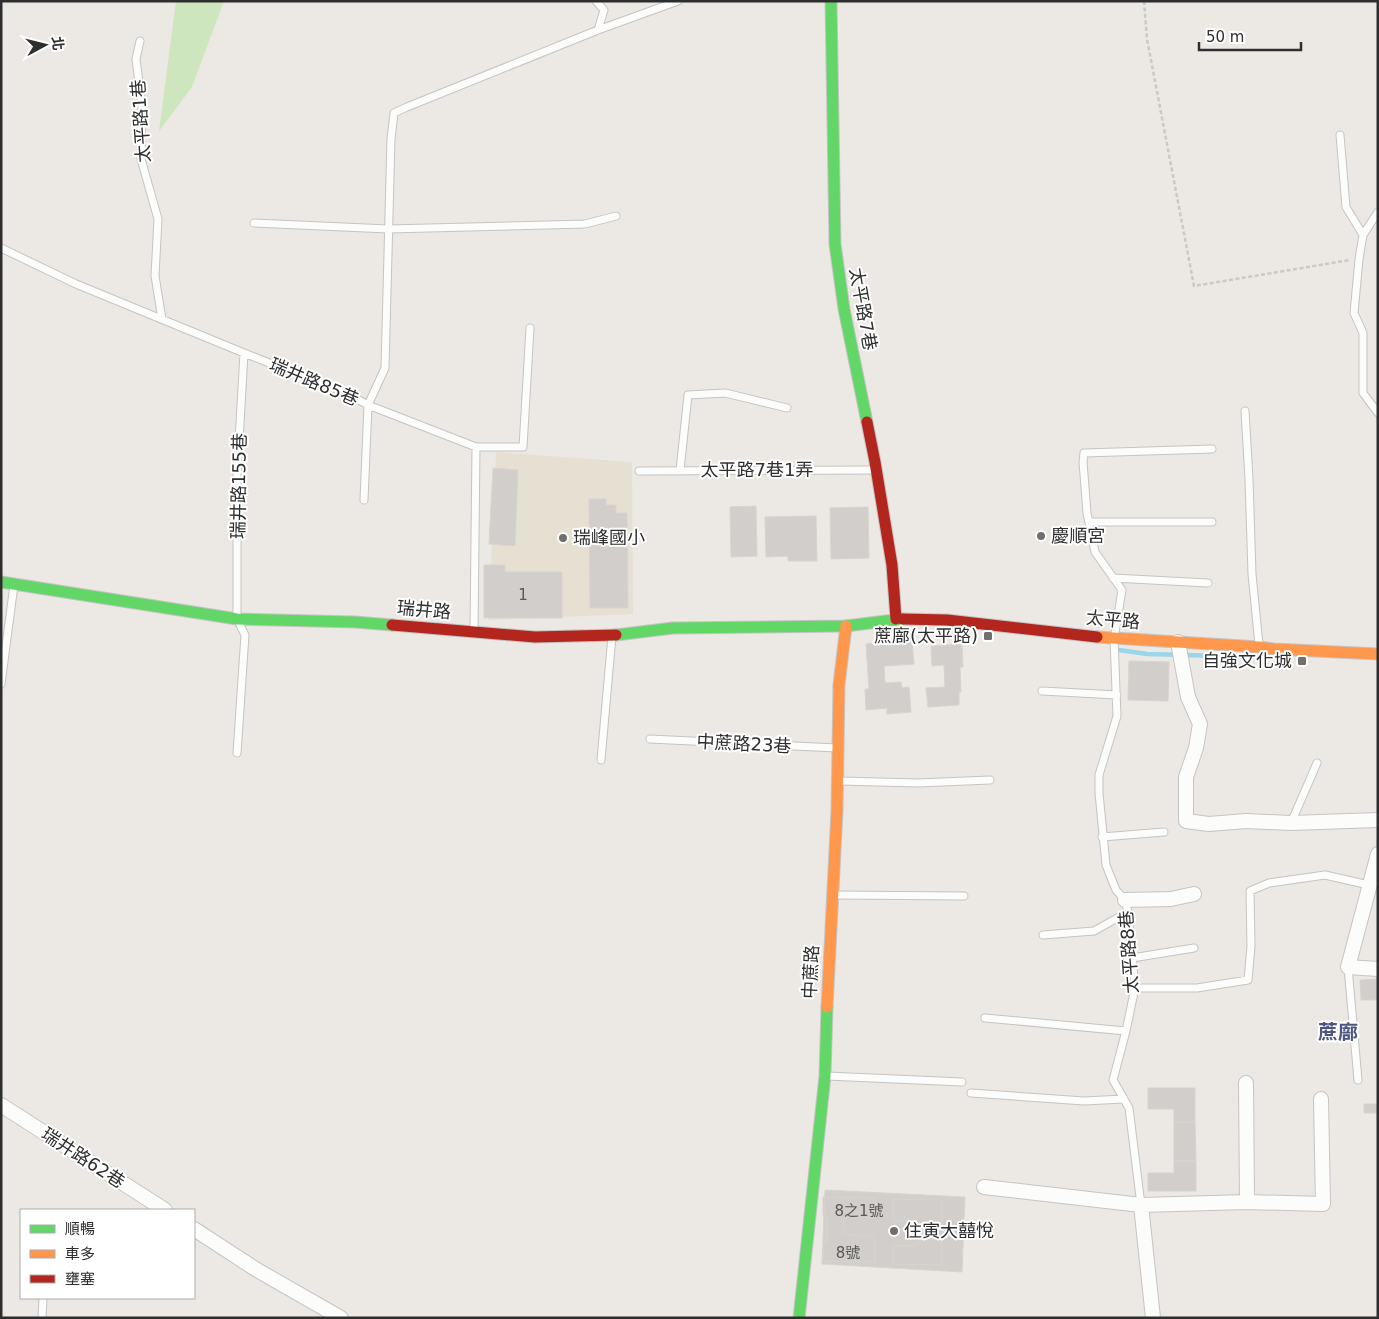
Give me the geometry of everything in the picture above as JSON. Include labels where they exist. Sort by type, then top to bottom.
[{"type":"street","name":"太平路7巷","points":[[831,1],[835,244],[844,309],[876,470],[892,565],[896,619]]},
{"type":"street","name":"瑞井路","points":[[1,582],[237,619],[355,622],[535,637],[612,635],[673,628],[846,626]]},
{"type":"street","name":"太平路","points":[[846,626],[896,619],[963,621],[1114,639],[1378,654]]},
{"type":"street","name":"中蔗路","points":[[800,1318],[824,1076],[837,811],[839,685],[846,626]]},
{"type":"street","points":[[1178,642],[1188,697],[1200,724],[1196,748],[1186,776],[1186,821],[1209,824],[1378,820]]},
{"type":"street","points":[[1378,854],[1348,967],[1378,969]]},
{"type":"street","points":[[1127,906],[1194,894]]},
{"type":"street","points":[[1246,1083],[1247,1202]]},
{"type":"street","points":[[984,1188],[1140,1206],[1247,1202],[1323,1204],[1321,1099]]},
{"type":"street","name":"瑞井路62巷","points":[[1,1105],[163,1209]]},
{"type":"street","points":[[1140,1206],[1153,1318]]},
{"type":"street","points":[[195,1230],[257,1270],[341,1318]]},
{"type":"lane","points":[[596,1],[604,10],[598,30]]},
{"type":"lane","points":[[364,500],[368,405],[384,368],[391,139],[394,113],[406,106],[598,30],[678,1]]},
{"type":"lane","name":"太平路1巷","points":[[140,41],[136,59],[142,105],[140,160],[158,219],[155,276],[162,319]]},
{"type":"lane","points":[[1340,135],[1346,207],[1362,234]]},
{"type":"lane","points":[[1378,212],[1362,234],[1354,313],[1363,333],[1363,393],[1378,413]]},
{"type":"lane","points":[[254,223],[388,229],[585,224],[616,216]]},
{"type":"lane","name":"瑞井路85巷","points":[[1,248],[76,284],[348,394],[368,405],[476,447],[523,447],[530,328]]},
{"type":"lane","name":"瑞井路155巷","points":[[237,753],[245,635],[237,619],[237,476],[244,353]]},
{"type":"lane","points":[[680,470],[688,395],[725,393],[788,408]]},
{"type":"lane","points":[[1245,411],[1252,574],[1259,647]]},
{"type":"lane","points":[[474,631],[476,447]]},
{"type":"lane","name":"太平路8巷","points":[[1140,1206],[1129,1108],[1112,1080],[1135,988],[1127,906],[1116,890],[1106,865],[1098,793],[1099,775],[1117,716],[1114,639],[1122,590],[1095,552],[1089,522],[1082,462],[1084,453],[1212,449]]},
{"type":"lane","name":"太平路7巷1弄","points":[[639,471],[876,470]]},
{"type":"lane","points":[[1089,522],[1212,522]]},
{"type":"lane","points":[[1113,578],[1208,584]]},
{"type":"lane","points":[[1,684],[14,584]]},
{"type":"lane","points":[[601,760],[612,635]]},
{"type":"lane","points":[[1042,691],[1117,695]]},
{"type":"lane","name":"中蔗路23巷","points":[[650,739],[838,748]]},
{"type":"lane","points":[[1291,823],[1316,763]]},
{"type":"lane","points":[[838,781],[918,783],[990,780]]},
{"type":"lane","points":[[1102,837],[1164,832]]},
{"type":"lane","points":[[1135,988],[1197,988],[1248,980],[1251,946],[1250,891],[1269,883],[1325,875],[1369,885]]},
{"type":"lane","points":[[832,895],[964,896]]},
{"type":"lane","points":[[1043,935],[1094,932],[1127,906]]},
{"type":"lane","points":[[1132,958],[1194,948]]},
{"type":"lane","points":[[1348,967],[1358,1080]]},
{"type":"lane","points":[[984,1018],[1126,1030]]},
{"type":"lane","points":[[824,1076],[962,1082]]},
{"type":"lane","points":[[971,1093],[1084,1101],[1124,1099]]},
{"type":"lane","points":[[42,1299],[42,1318]]},
{"type":"path","points":[[1144,1],[1147,39],[1194,286],[1359,259]]},
{"type":"shaded area","name":"瑞峰國小","points":[[496,452],[632,462],[633,614],[489,620]]},
{"type":"green space","points":[[176,1],[224,1],[192,87],[159,131]]},
{"type":"building","points":[[493,468],[518,470],[515,546],[489,544]]},
{"type":"building","points":[[589,499],[606,499],[606,505],[616,505],[616,513],[627,513],[628,608],[590,608]]},
{"type":"building","points":[[756,506],[757,556],[731,557],[730,507]]},
{"type":"building","points":[[868,507],[869,558],[831,559],[830,508]]},
{"type":"building","points":[[816,516],[817,561],[788,561],[788,556],[766,557],[765,517]]},
{"type":"building","points":[[484,565],[505,565],[505,572],[562,572],[562,618],[484,618]]},
{"type":"building","points":[[912,640],[914,664],[884,666],[885,683],[901,682],[902,688],[909,687],[911,712],[887,714],[887,708],[866,710],[865,689],[869,689],[866,644]]},
{"type":"building","points":[[962,644],[963,667],[960,667],[961,692],[959,692],[959,705],[928,707],[926,688],[945,687],[944,665],[932,666],[931,646]]},
{"type":"building","points":[[1129,661],[1169,662],[1168,701],[1128,700]]},
{"type":"building","points":[[1378,979],[1378,1000],[1361,1000],[1360,980]]},
{"type":"building","points":[[1148,1088],[1195,1088],[1195,1122],[1174,1122],[1174,1109],[1148,1109]]},
{"type":"building","points":[[1364,1104],[1378,1104],[1378,1113],[1364,1113]]},
{"type":"building","points":[[1174,1122],[1195,1122],[1196,1161],[1174,1161]]},
{"type":"building","points":[[1174,1161],[1196,1161],[1196,1191],[1148,1191],[1148,1173],[1174,1173]]},
{"type":"building","name":"住寅大囍悅","points":[[825,1190],[965,1197],[962,1272],[822,1264]]},
{"type":"building","points":[[823,1197],[876,1198],[876,1218],[844,1217],[844,1235],[875,1236],[875,1262],[823,1261],[824,1241],[827,1241],[827,1216],[823,1216]]},
{"type":"building","points":[[893,1199],[942,1200],[942,1265],[893,1264],[893,1246],[914,1246],[914,1243],[920,1243],[920,1227],[914,1227],[914,1221],[893,1221]]},
{"type":"waterway","points":[[1112,649],[1147,654],[1261,657]]},
{"type":"traffic: fast","points":[[831,1],[835,244],[844,309],[867,422]]},
{"type":"traffic: fast","points":[[1,582],[237,619],[355,622],[392,625]]},
{"type":"traffic: fast","points":[[616,635],[673,628],[846,626],[902,619]]},
{"type":"traffic: fast","points":[[799,1318],[825,1076],[827,1007]]},
{"type":"traffic: slow","points":[[827,1007],[837,811],[839,685],[846,626]]},
{"type":"traffic: slow","points":[[1097,637],[1378,654]]},
{"type":"traffic: jam","points":[[867,422],[892,565],[896,619]]},
{"type":"traffic: jam","points":[[902,619],[947,620],[1097,637]]},
{"type":"traffic: jam","points":[[392,625],[535,637],[616,635]]},
{"type":"place","name":"慶順宮","points":[[1041,536]]},
{"type":"place","name":"瑞峰國小","points":[[563,538]]},
{"type":"place","name":"蔗廍(太平路)","points":[[988,636]]},
{"type":"place","name":"自強文化城","points":[[1302,661]]},
{"type":"place","name":"住寅大囍悅","points":[[894,1231]]},
{"type":"district","name":"蔗廍","points":[[1338,1032]]}]
